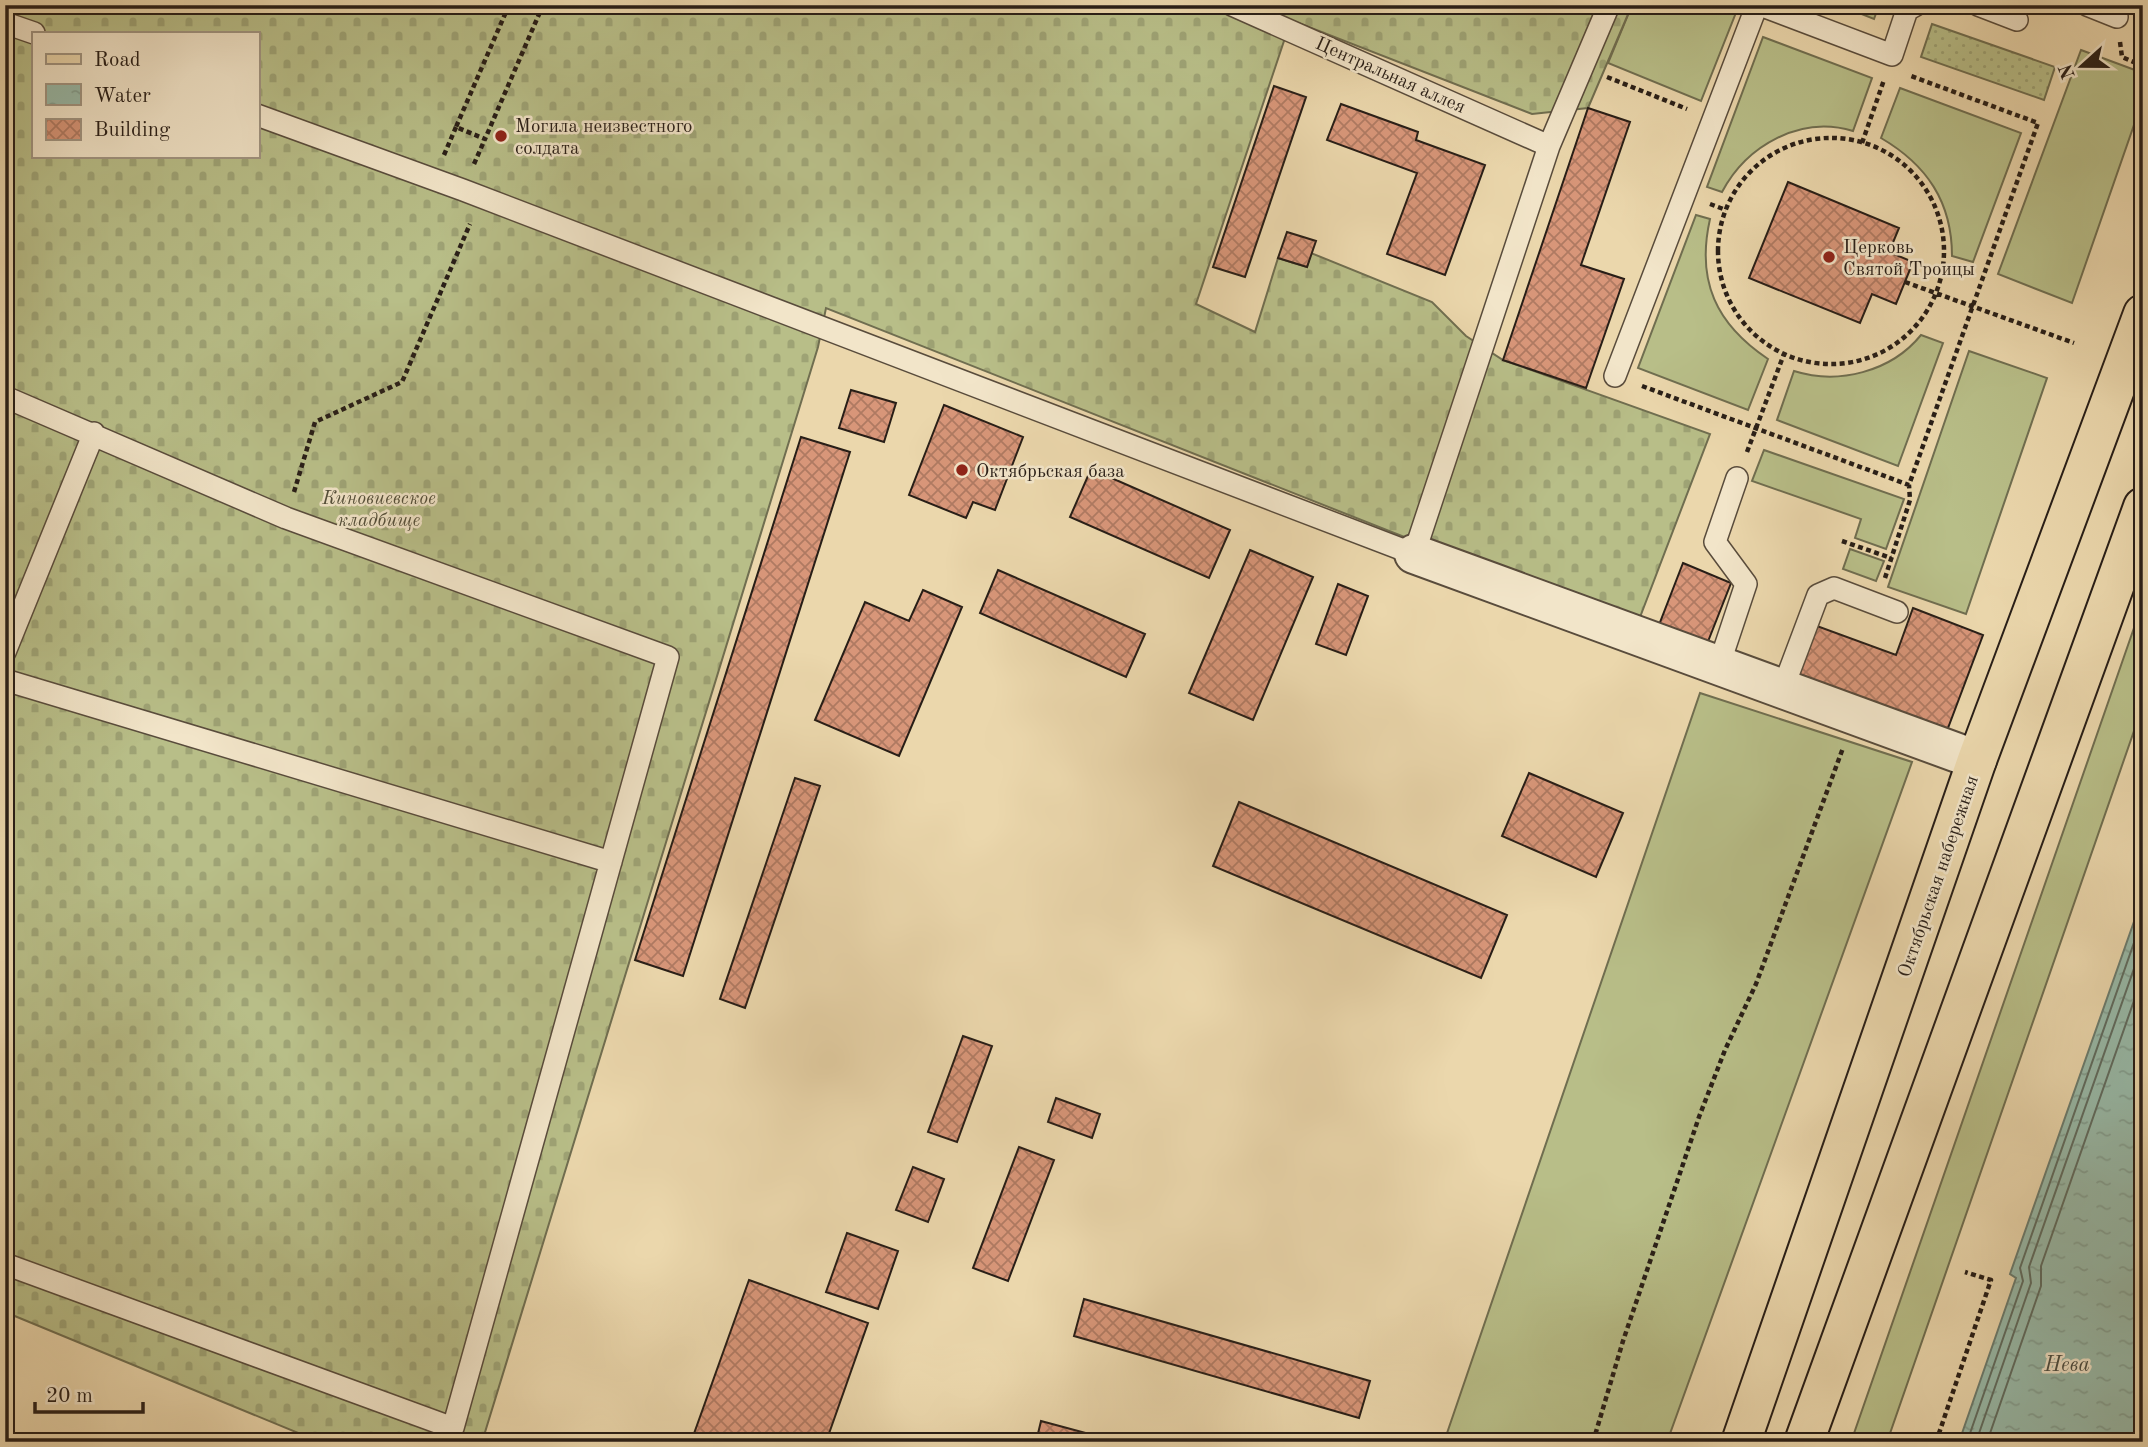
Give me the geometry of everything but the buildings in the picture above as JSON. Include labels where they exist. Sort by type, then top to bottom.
[{"type":"main road","name":"Октябрьская набережная","points":[[1741,1442],[1978,760],[2143,314]]},
{"type":"main road","points":[[1804,1442],[2143,507]]},
{"type":"street","points":[[1413,554],[1978,760]]},
{"type":"lane","name":"Центральная аллея","points":[[1232,5],[1549,146]]},
{"type":"lane","points":[[259,116],[481,197],[1413,554],[1549,146],[1608,5]]},
{"type":"lane","points":[[1615,376],[1758,5],[1892,55],[1907,10],[1916,5]]},
{"type":"lane","points":[[1978,5],[2017,20]]},
{"type":"lane","points":[[2087,5],[2117,17]]},
{"type":"lane","points":[[5,23],[32,32]]},
{"type":"lane","points":[[5,397],[94,433],[286,518],[668,657],[453,1427],[5,1264]]},
{"type":"lane","points":[[5,652],[94,433]]},
{"type":"lane","points":[[1719,665],[1746,584],[1715,542],[1737,478]]},
{"type":"lane","points":[[1783,688],[1818,595],[1834,588],[1897,612]]},
{"type":"lane","points":[[5,680],[611,862]]},
{"type":"path","points":[[509,5],[456,127],[485,139],[543,5]]},
{"type":"path","points":[[1862,142],[1892,55]]},
{"type":"path","points":[[1882,585],[1910,500],[1909,485],[2038,123],[1905,74],[1892,55]]},
{"type":"path","points":[[1580,67],[1713,119]]},
{"type":"path","points":[[1821,138],[1862,142],[1900,161],[1928,192],[1937,211],[1944,242],[1942,274],[1937,294],[1912,332],[1873,357],[1828,365],[1784,354],[1749,329],[1726,293],[1718,251],[1726,210],[1748,175],[1781,149],[1821,138]]},
{"type":"path","points":[[286,518],[315,422],[401,382],[481,197]]},
{"type":"path","points":[[1905,282],[2074,343]]},
{"type":"path","points":[[1737,478],[1784,354]]},
{"type":"path","points":[[1615,376],[1909,485]]},
{"type":"path","points":[[1842,541],[1891,558]]},
{"type":"path","points":[[1593,1442],[1623,1341],[1699,1117],[1725,1050],[1756,984],[1855,715]]},
{"type":"path","points":[[1936,1442],[1990,1280],[1965,1272]]},
{"type":"green space","name":"Киновиевское кладбище","points":[[5,5],[1632,5],[1588,108],[1532,114],[1291,20],[1196,304],[1255,332],[1278,258],[1307,267],[1311,253],[1432,302],[1466,336],[1503,360],[1710,434],[1637,625],[1417,542],[826,308],[818,347],[482,1442],[320,1442],[5,1312]]},
{"type":"green space","points":[[1632,5],[1739,5],[1701,101],[1608,63]]},
{"type":"green space","points":[[1839,5],[1879,5],[1874,19]]},
{"type":"green space","points":[[1932,24],[2055,67],[2044,100],[1921,57]]},
{"type":"green space","points":[[1763,37],[1872,78],[1853,131],[1814,127],[1777,138],[1746,160],[1722,192],[1707,187]]},
{"type":"green space","points":[[2081,50],[2143,73],[2143,99],[2072,303],[1998,274]]},
{"type":"green space","points":[[1900,88],[2021,133],[1973,262],[1952,256],[1951,237],[1942,202],[1924,173],[1912,160],[1881,138]]},
{"type":"green space","points":[[1696,215],[1710,219],[1706,262],[1714,299],[1735,331],[1768,359],[1748,410],[1638,368]]},
{"type":"green space","points":[[1921,335],[1943,343],[1898,466],[1777,420],[1794,371],[1828,376],[1863,372],[1895,358]]},
{"type":"green space","points":[[1969,351],[2047,378],[1966,614],[1888,587]]},
{"type":"green space","points":[[1764,450],[1904,499],[1886,549],[1855,538],[1861,519],[1752,481]]},
{"type":"green space","points":[[1850,549],[1884,561],[1876,581],[1843,569]]},
{"type":"green space","points":[[2143,602],[2143,705],[1887,1442],[1851,1442]]},
{"type":"green space","points":[[1700,693],[1912,762],[1667,1442],[1444,1442]]},
{"type":"water","name":"Нева","points":[[2143,896],[2143,1442],[1959,1442],[2016,1278],[2010,1274]]},
{"type":"place","name":"Могила неизвестного солдата","points":[[501,136]]},
{"type":"place","name":"Церковь Святой Троицы","points":[[1829,257]]},
{"type":"place","name":"Октябрьская база","points":[[962,470]]}]
